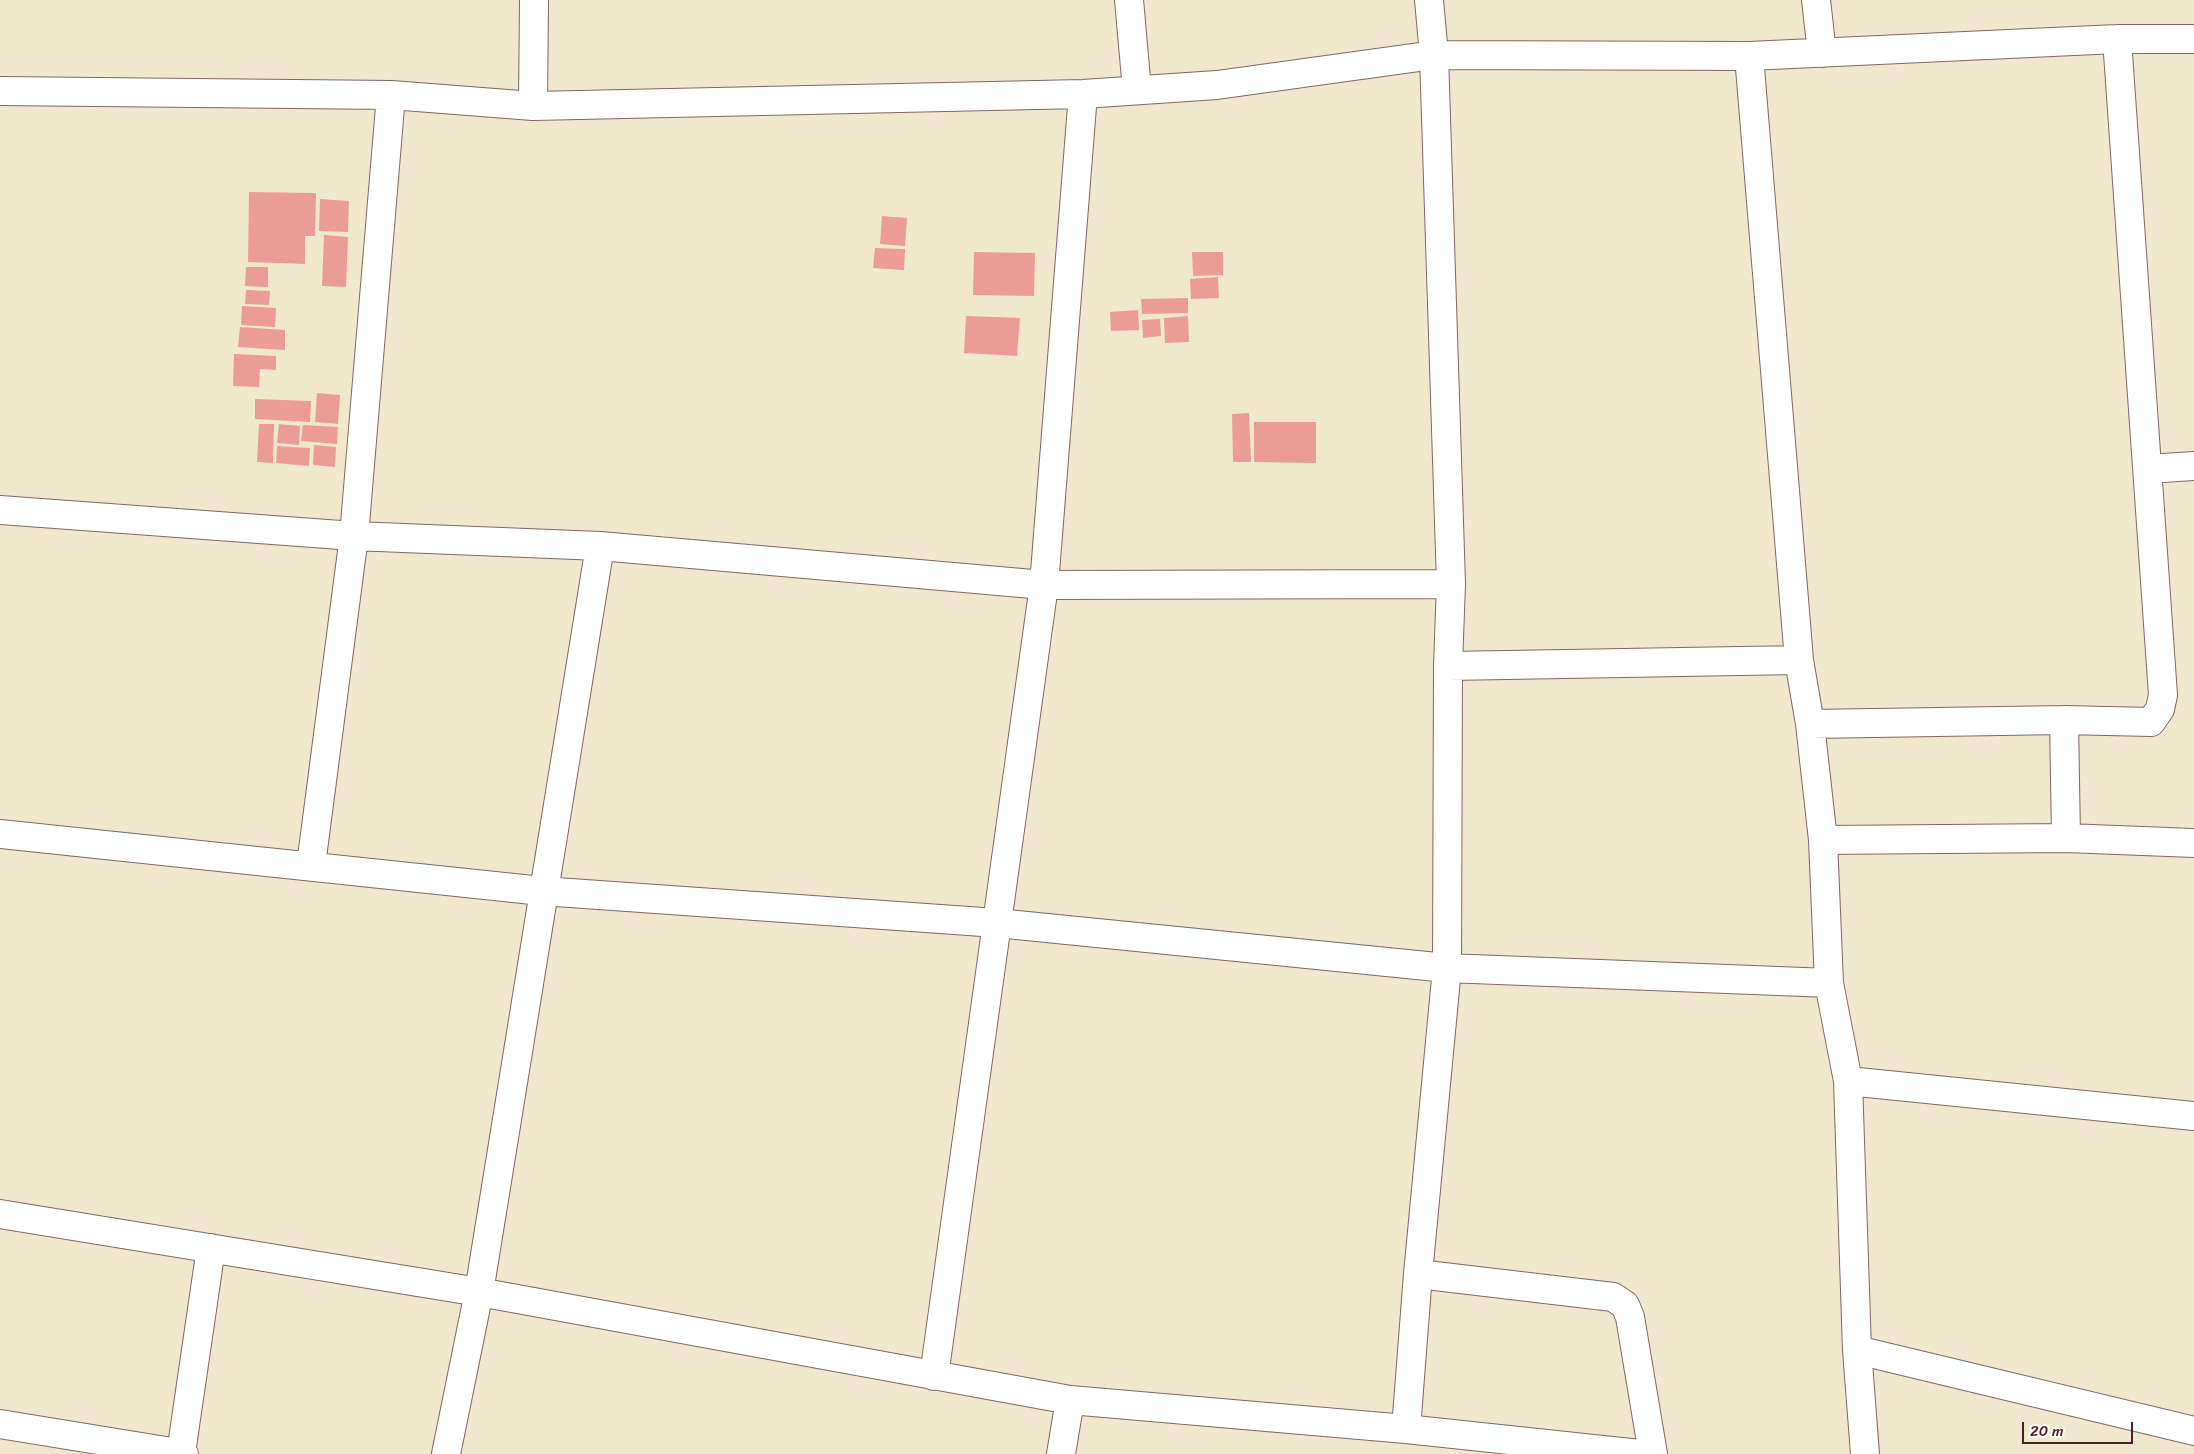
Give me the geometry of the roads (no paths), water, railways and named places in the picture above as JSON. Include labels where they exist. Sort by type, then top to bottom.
[{"type":"street","points":[[534,0],[534,106]]},
{"type":"street","points":[[1129,0],[1137,90]]},
{"type":"street","points":[[1406,1428],[1418,1274],[1447,968],[1448,666],[1451,584],[1434,55],[1429,0]]},
{"type":"street","points":[[1816,0],[1822,53]]},
{"type":"street","points":[[0,91],[391,95],[534,106],[1083,94],[1217,85],[1434,55],[1749,56],[2117,40],[2194,39]]},
{"type":"street","points":[[1810,724],[2064,720],[2151,722],[2160,709],[2163,695],[2117,40]]},
{"type":"street","points":[[1749,56],[1799,660],[1810,724],[1823,840],[1829,983],[1848,1081],[1857,1350],[1865,1454]]},
{"type":"street","points":[[934,1376],[1044,585],[1083,94]]},
{"type":"street","points":[[311,865],[354,536],[391,95]]},
{"type":"street","points":[[2148,469],[2194,466]]},
{"type":"street","points":[[0,510],[354,536],[600,546],[1044,585],[1451,584]]},
{"type":"street","points":[[446,1454],[479,1292],[542,891],[600,546]]},
{"type":"street","points":[[1448,666],[1799,660]]},
{"type":"street","points":[[2064,720],[2066,838]]},
{"type":"street","points":[[0,834],[311,865],[542,891],[997,923],[1447,968],[1829,983]]},
{"type":"street","points":[[1823,840],[2066,838],[2194,843]]},
{"type":"street","points":[[1848,1081],[2194,1116]]},
{"type":"street","points":[[0,1214],[479,1292],[1070,1400],[1406,1428],[1640,1454]]},
{"type":"street","points":[[0,1424],[183,1454],[211,1248]]},
{"type":"street","points":[[1418,1274],[1613,1297],[1625,1305],[1630,1317],[1653,1454]]},
{"type":"street","points":[[1857,1350],[2194,1431]]},
{"type":"street","points":[[1061,1454],[1070,1400]]}]
